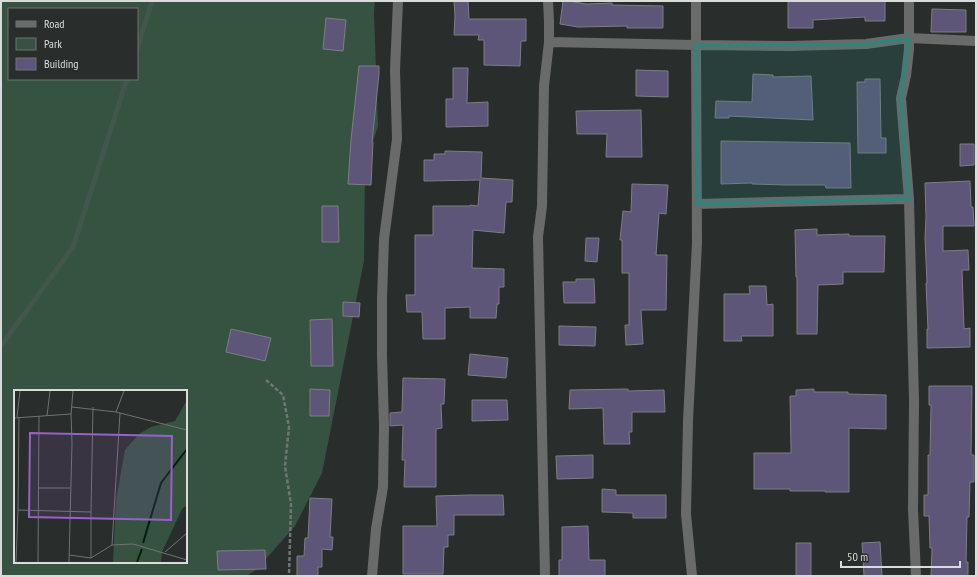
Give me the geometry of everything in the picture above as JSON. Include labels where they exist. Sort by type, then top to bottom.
[{"type":"street","points":[[372,576],[376,529],[383,487],[384,426],[382,299],[384,239],[397,139],[395,70],[398,1]]},
{"type":"street","points":[[545,576],[538,237],[542,206],[544,86],[550,42],[548,1]]},
{"type":"street","points":[[692,576],[686,514],[688,421],[697,243],[696,1]]},
{"type":"street","points":[[909,1],[909,38],[906,76],[901,98],[909,199],[914,400],[913,509],[916,576]]},
{"type":"street","points":[[550,42],[789,46],[866,44],[909,38],[976,41]]},
{"type":"street","points":[[697,204],[909,199]]},
{"type":"path","points":[[266,380],[283,395],[289,427],[285,466],[290,504],[288,576]]},
{"type":"highlighted area","points":[[909,38],[901,98],[909,199],[697,204],[696,45],[866,44]]},
{"type":"green space","points":[[1,1],[375,1],[374,13],[378,126],[365,167],[364,261],[322,473],[295,526],[256,570],[246,576],[1,576]]},
{"type":"building","points":[[454,1],[468,1],[469,19],[526,19],[526,41],[521,41],[520,66],[484,65],[484,40],[478,40],[479,35],[454,35]]},
{"type":"building","points":[[563,1],[586,4],[612,3],[612,5],[663,6],[663,28],[627,28],[627,26],[578,27],[560,24]]},
{"type":"building","points":[[788,1],[885,1],[885,21],[865,21],[865,17],[813,20],[813,28],[788,28]]},
{"type":"building","points":[[932,9],[966,10],[966,32],[931,32]]},
{"type":"building","points":[[326,18],[346,20],[343,51],[323,49]]},
{"type":"building","points":[[359,66],[379,66],[372,142],[371,185],[348,184]]},
{"type":"building","points":[[453,68],[468,68],[467,103],[488,102],[488,126],[446,127],[446,99],[453,99]]},
{"type":"building","points":[[636,70],[668,71],[668,97],[636,96]]},
{"type":"building","points":[[753,74],[773,75],[773,77],[811,76],[813,120],[729,116],[729,118],[715,118],[716,101],[752,102]]},
{"type":"building","points":[[865,79],[880,79],[881,138],[886,138],[886,153],[858,153],[857,82],[865,82]]},
{"type":"building","points":[[641,110],[642,157],[606,157],[607,134],[577,134],[576,111]]},
{"type":"building","points":[[721,141],[850,143],[851,188],[826,188],[825,185],[752,183],[721,184]]},
{"type":"building","points":[[960,144],[974,144],[974,165],[960,166]]},
{"type":"building","points":[[445,151],[482,152],[481,178],[513,180],[512,202],[506,202],[504,233],[473,230],[472,268],[504,269],[504,287],[499,287],[499,304],[497,304],[496,318],[470,318],[470,307],[445,308],[445,339],[423,339],[422,312],[407,312],[406,295],[415,295],[415,235],[433,235],[433,206],[478,206],[480,180],[424,181],[424,160],[434,160],[434,154],[445,154]]},
{"type":"building","points":[[970,181],[971,207],[973,207],[974,226],[943,226],[943,251],[968,250],[969,270],[962,270],[964,329],[970,328],[970,347],[927,348],[928,329],[925,183]]},
{"type":"building","points":[[632,184],[668,185],[666,214],[659,213],[656,255],[667,255],[666,310],[641,310],[643,344],[626,345],[625,325],[629,325],[629,273],[622,273],[622,240],[620,240],[623,211],[631,212]]},
{"type":"building","points":[[322,206],[338,206],[339,242],[322,242]]},
{"type":"building","points":[[817,229],[817,235],[849,234],[849,236],[885,236],[884,272],[843,272],[843,284],[818,285],[817,334],[797,334],[795,230]]},
{"type":"building","points":[[586,238],[599,238],[597,262],[585,261]]},
{"type":"building","points":[[576,279],[594,279],[595,303],[564,303],[563,282],[576,282]]},
{"type":"building","points":[[749,286],[766,286],[767,305],[773,304],[773,336],[741,336],[742,341],[724,341],[724,294],[750,294]]},
{"type":"building","points":[[343,302],[360,303],[359,317],[343,316]]},
{"type":"building","points":[[332,319],[333,366],[311,366],[310,320]]},
{"type":"building","points":[[559,326],[596,327],[595,346],[559,345]]},
{"type":"building","points":[[231,329],[271,338],[265,361],[226,352]]},
{"type":"building","points":[[470,354],[508,358],[506,378],[468,375]]},
{"type":"building","points":[[403,378],[445,379],[444,404],[441,404],[442,428],[436,429],[436,487],[404,487],[405,460],[402,460],[403,425],[390,426],[390,413],[402,412]]},
{"type":"building","points":[[929,386],[972,386],[971,455],[974,455],[974,482],[970,482],[969,517],[967,517],[966,562],[968,562],[968,576],[931,576],[932,548],[930,548],[929,516],[924,516],[924,495],[928,495],[928,455],[930,455],[931,405],[929,405]]},
{"type":"building","points":[[310,389],[330,390],[329,416],[310,416]]},
{"type":"building","points":[[628,389],[628,391],[664,390],[665,412],[632,412],[632,432],[629,432],[630,444],[604,444],[603,408],[569,409],[570,390]]},
{"type":"building","points":[[814,389],[814,392],[848,392],[848,394],[886,395],[886,429],[849,428],[849,492],[754,489],[754,453],[791,453],[790,396],[796,396],[796,390]]},
{"type":"building","points":[[472,400],[507,400],[508,420],[472,421]]},
{"type":"building","points":[[593,455],[593,478],[557,479],[556,456]]},
{"type":"building","points":[[602,489],[616,490],[616,495],[666,495],[666,518],[633,518],[633,513],[602,512]]},
{"type":"building","points":[[503,495],[504,515],[454,515],[454,535],[448,535],[448,547],[444,547],[443,574],[403,574],[403,526],[437,526],[436,496]]},
{"type":"building","points":[[310,498],[332,499],[330,537],[333,537],[332,550],[322,549],[322,567],[318,567],[318,576],[297,576],[297,556],[304,556],[305,538],[308,538]]},
{"type":"building","points":[[588,526],[589,560],[605,560],[605,576],[559,576],[559,560],[562,560],[562,527]]},
{"type":"building","points":[[880,542],[882,576],[864,576],[862,543]]},
{"type":"building","points":[[796,543],[811,543],[811,576],[796,576]]},
{"type":"building","points":[[265,550],[266,569],[218,570],[217,551]]},
{"type":"waterway","points":[[138,46],[152,1]]},
{"type":"waterway","points":[[1,346],[73,247],[127,80]]}]
